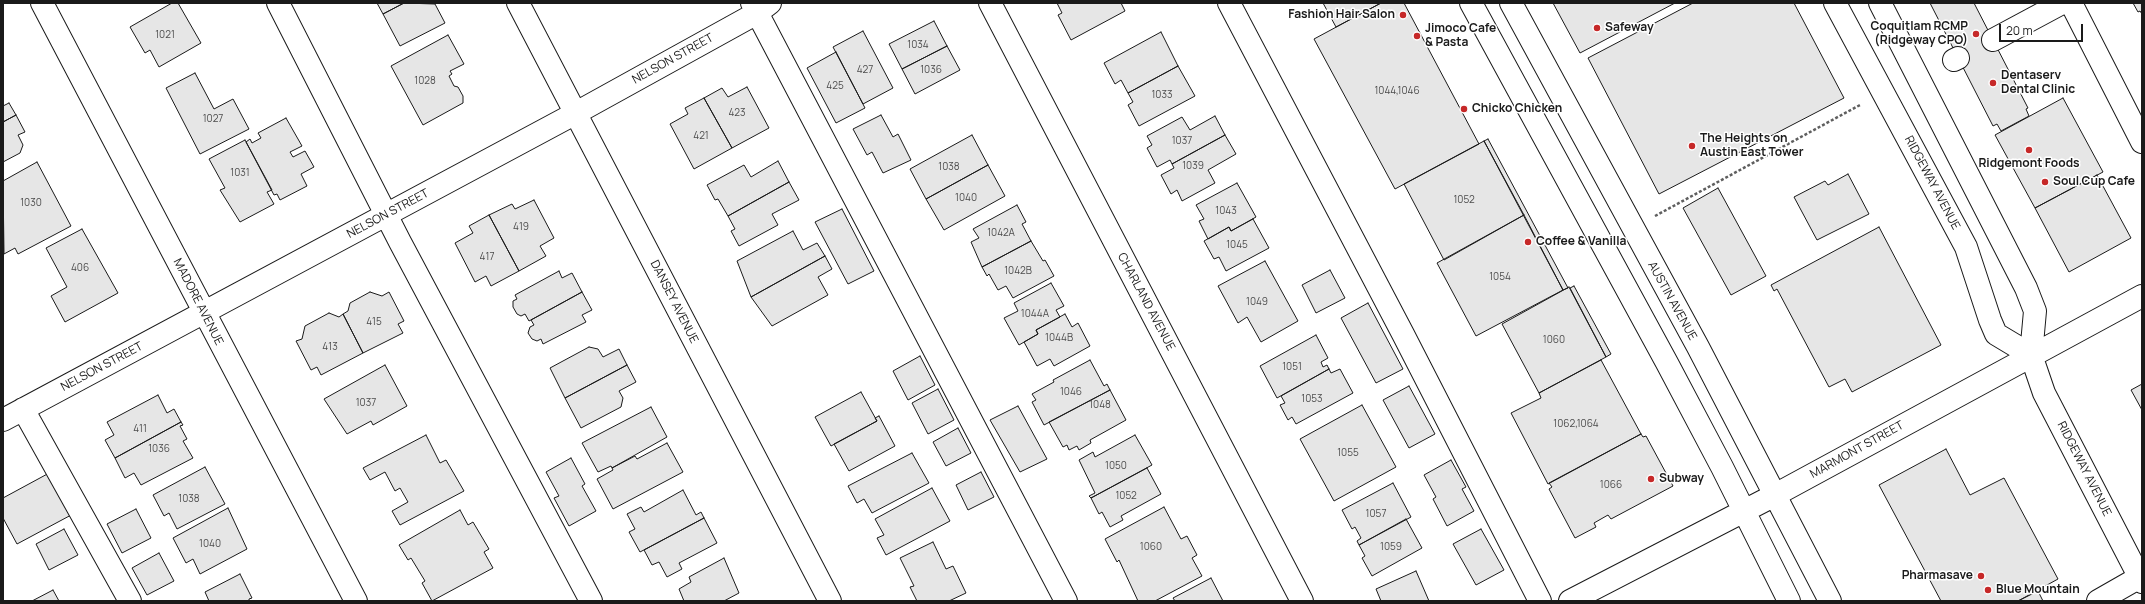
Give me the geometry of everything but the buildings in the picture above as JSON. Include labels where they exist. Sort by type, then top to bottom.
[{"type":"street","name":"MADORE AVENUE","points":[[42,3],[356,601]]},
{"type":"street","points":[[278,3],[387,215],[591,601]]},
{"type":"street","name":"DANSEY AVENUE","points":[[518,3],[830,601]]},
{"type":"street","name":"CHARLAND AVENUE","points":[[990,3],[1302,601]]},
{"type":"street","points":[[1229,3],[1411,348],[1540,601]]},
{"type":"street","points":[[1471,3],[1667,363],[1789,601]]},
{"type":"street","name":"AUSTIN AVENUE","points":[[1511,3],[1698,347],[1830,601]]},
{"type":"street","name":"RIDGEWAY AVENUE","points":[[1835,3],[1966,247],[1996,334],[2031,355]]},
{"type":"street","name":"RIDGEWAY AVENUE","points":[[1880,3],[2026,288],[2035,312],[2031,355],[2044,393],[2141,580]]},
{"type":"street","points":[[1993,40],[2062,3]]},
{"type":"street","points":[[2071,3],[2142,142]]},
{"type":"street","name":"NELSON STREET","points":[[3,420],[576,113],[760,6]]},
{"type":"street","points":[[760,6],[1066,601]]},
{"type":"street","name":"MARMONT STREET","points":[[1570,601],[1775,495],[2142,296]]},
{"type":"street","points":[[24,409],[130,601]]},
{"type":"street","points":[[2098,601],[2141,580]]},
{"type":"path","points":[[1653,217],[1884,93]]},
{"type":"place","name":"Fashion Hair Salon","points":[[1403,15]]},
{"type":"place","name":"Safeway","points":[[1597,28]]},
{"type":"place","name":"Coquitlam RCMP (Ridgeway CPO)","points":[[1976,34]]},
{"type":"place","name":"Jimoco Cafe & Pasta","points":[[1417,36]]},
{"type":"place","name":"Dentaserv Dental Clinic","points":[[1993,83]]},
{"type":"place","name":"Chicko Chicken","points":[[1464,109]]},
{"type":"place","name":"The Heights on Austin East Tower","points":[[1692,146]]},
{"type":"place","name":"Ridgemont Foods","points":[[2029,150]]},
{"type":"place","name":"Soul Cup Cafe","points":[[2045,182]]},
{"type":"place","name":"Coffee & Vanilla","points":[[1528,242]]},
{"type":"place","name":"Subway","points":[[1651,479]]},
{"type":"place","name":"Pharmasave","points":[[1981,576]]},
{"type":"place","name":"Blue Mountain","points":[[1988,590]]}]
